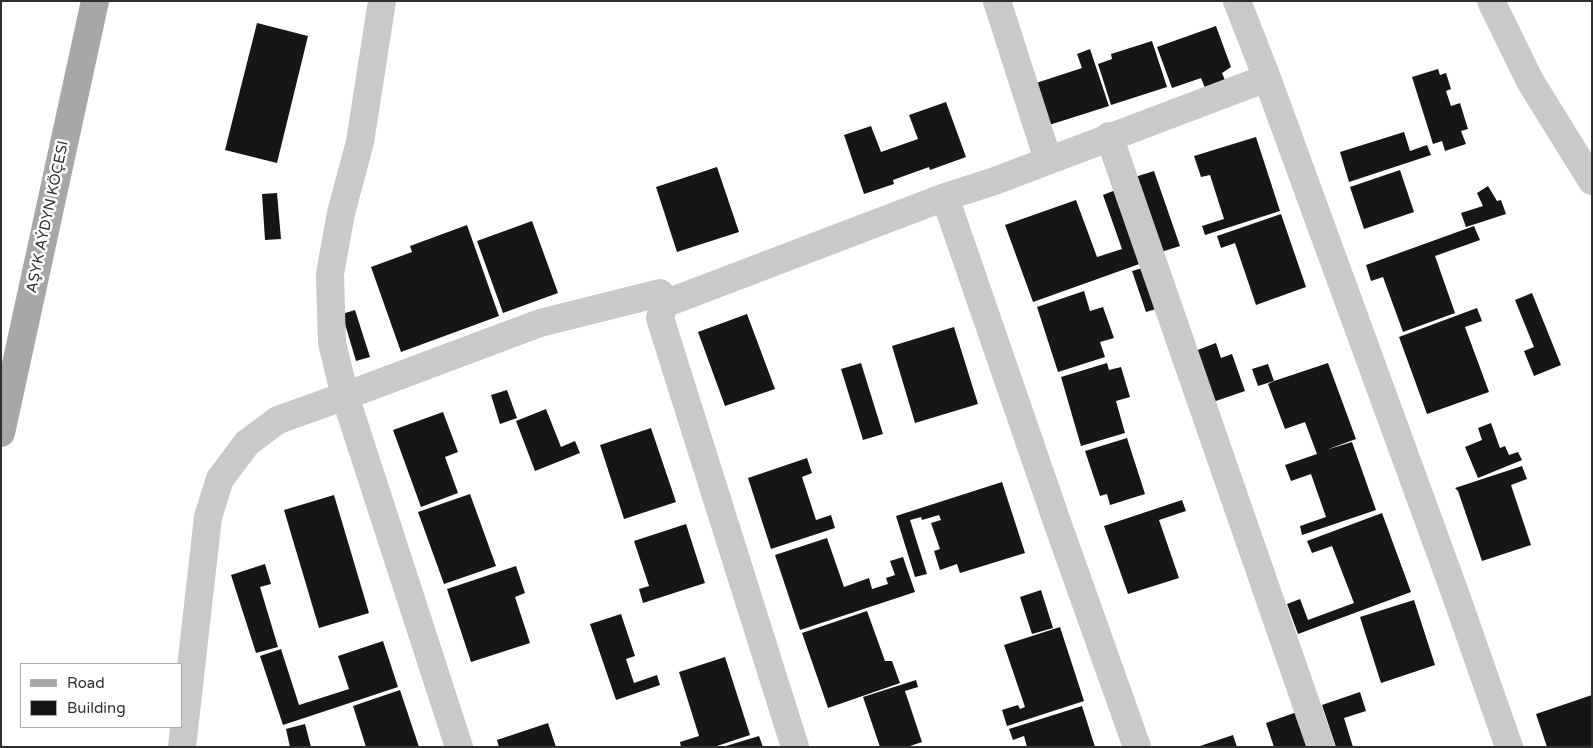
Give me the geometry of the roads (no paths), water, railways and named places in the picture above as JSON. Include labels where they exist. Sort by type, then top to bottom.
[{"type":"main road","name":"AŞYK AÝDYN KÖÇESI","points":[[1,433],[95,1]]},
{"type":"street","points":[[382,1],[360,142],[341,213],[330,274],[332,343],[345,396],[459,747]]},
{"type":"street","points":[[997,1],[1048,160]]},
{"type":"street","points":[[1237,1],[1267,78],[1509,747]]},
{"type":"street","points":[[1491,1],[1530,81],[1592,180]]},
{"type":"street","points":[[664,304],[946,196],[992,182],[1109,136],[1267,78]]},
{"type":"street","points":[[1109,136],[1321,747]]},
{"type":"street","points":[[946,196],[1056,519],[1137,747]]},
{"type":"street","points":[[182,747],[208,517],[220,479],[247,443],[278,420],[540,323],[660,293],[664,304],[660,318],[795,747]]}]
